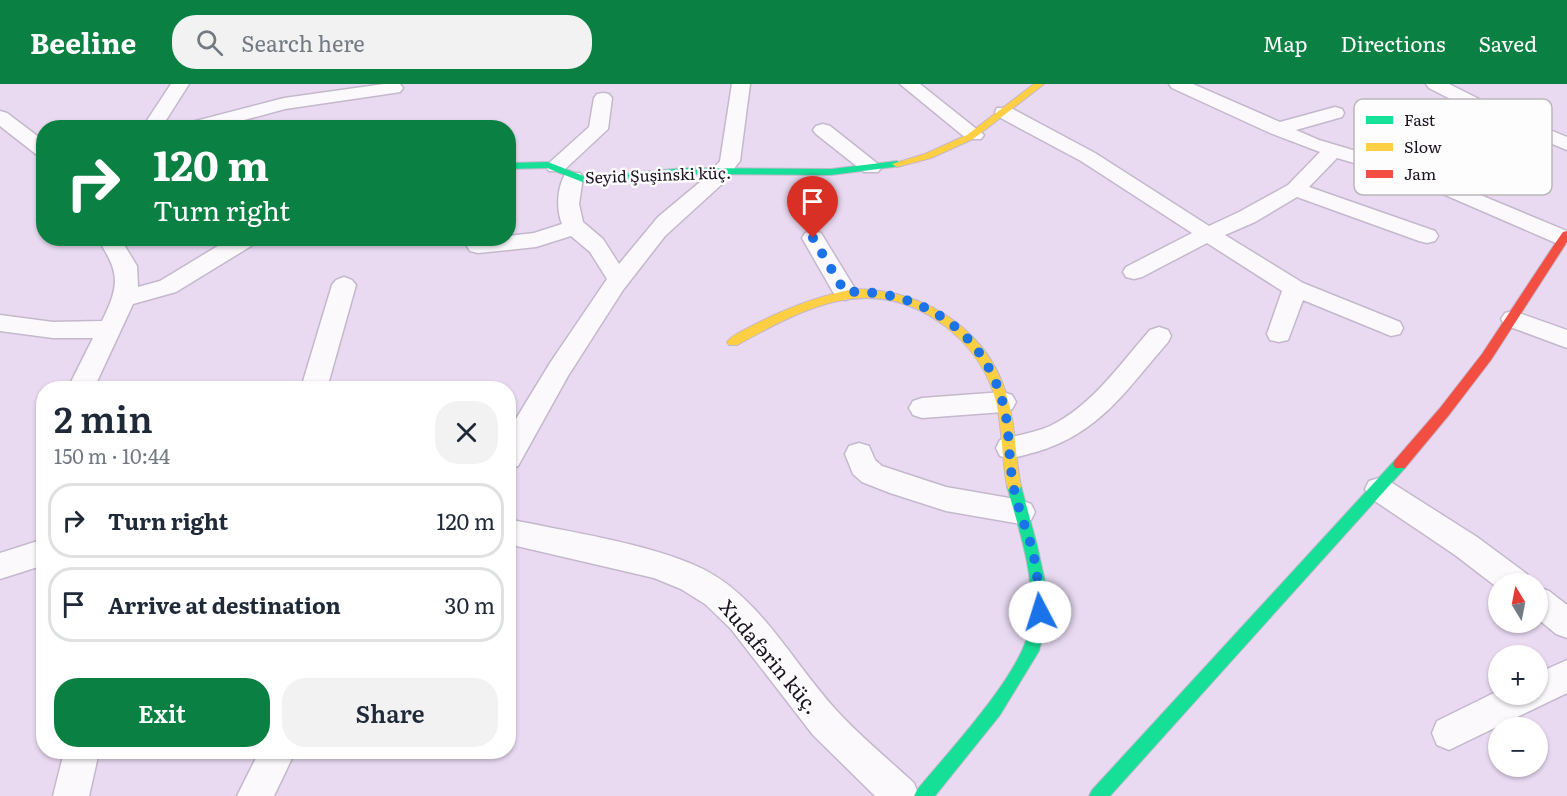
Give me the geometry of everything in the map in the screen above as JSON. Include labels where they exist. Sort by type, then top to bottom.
[{"type":"street","points":[[156,120],[180,84]]},
{"type":"street","points":[[516,444],[560,368],[619,278],[659,228],[700,195],[730,161],[741,84]]},
{"type":"street","points":[[909,84],[974,135]]},
{"type":"street","name":"Seyid Şuşinski küç.","points":[[516,166],[545,165],[585,180],[669,172],[723,171],[796,174],[871,168],[942,150],[974,135],[1040,84]]},
{"type":"street","points":[[1178,84],[1277,129],[1354,157]]},
{"type":"street","points":[[1436,84],[1465,99]]},
{"type":"street","points":[[222,120],[284,104],[394,88]]},
{"type":"street","points":[[603,98],[598,129],[572,150],[564,172],[569,211],[574,227],[599,248],[610,270],[619,278]]},
{"type":"street","points":[[1004,112],[1078,151],[1295,288],[1391,328]]},
{"type":"street","points":[[1277,129],[1335,113]]},
{"type":"street","points":[[0,117],[36,145]]},
{"type":"street","points":[[823,130],[871,168]]},
{"type":"street","points":[[1552,137],[1567,144]]},
{"type":"street","points":[[1134,272],[1247,217],[1295,189],[1332,150]]},
{"type":"street","points":[[1295,189],[1427,236]]},
{"type":"street","points":[[1098,796],[1433,428],[1513,319],[1565,236],[1464,195]]},
{"type":"street","points":[[516,242],[536,240],[574,227]]},
{"type":"street","points":[[813,238],[845,292]]},
{"type":"street","points":[[84,381],[124,299],[128,284],[125,262],[114,246]]},
{"type":"street","points":[[124,299],[168,287],[235,246]]},
{"type":"street","points":[[316,381],[344,285]]},
{"type":"street","points":[[1279,334],[1295,288]]},
{"type":"street","points":[[734,342],[782,316],[845,292],[871,291],[895,296],[932,310],[959,329],[974,345],[997,385],[1003,402],[1012,478],[1034,559],[1040,612],[1030,653],[999,703],[923,796]]},
{"type":"street","points":[[1513,319],[1567,339]]},
{"type":"street","points":[[0,323],[53,330],[110,328]]},
{"type":"street","points":[[1010,448],[1039,441],[1067,429],[1091,411],[1159,336]]},
{"type":"street","points":[[922,408],[1003,402]]},
{"type":"street","points":[[859,454],[863,466],[872,474],[900,485],[946,500],[1021,513]]},
{"type":"street","points":[[1379,489],[1466,546],[1502,573]]},
{"type":"street","name":"Xudafərin küç.","points":[[516,533],[656,565],[692,579],[716,594],[742,619],[825,723],[901,796]]},
{"type":"street","points":[[0,567],[36,555]]},
{"type":"street","points":[[1548,609],[1567,624]]},
{"type":"street","points":[[1548,685],[1567,676]]},
{"type":"street","points":[[1449,733],[1506,705]]},
{"type":"street","points":[[71,796],[80,759]]},
{"type":"street","points":[[255,796],[274,759]]},
{"type":"traffic: fast","points":[[516,166],[548,165],[585,180],[685,171],[831,172],[897,164]]},
{"type":"traffic: fast","points":[[1098,796],[1400,464]]},
{"type":"traffic: fast","points":[[923,796],[994,709],[1031,651],[1037,628],[1038,586],[1014,486]]},
{"type":"traffic: slow","points":[[897,164],[928,156],[970,137],[1040,84]]},
{"type":"traffic: slow","points":[[733,342],[806,305],[830,297],[855,293],[880,293],[906,299],[933,312],[968,340],[983,358],[994,378],[1003,404],[1014,486]]},
{"type":"traffic: jam","points":[[1400,464],[1445,412],[1487,357],[1567,234]]},
{"type":"route","points":[[813,238],[845,292],[871,291],[914,302],[932,310],[959,329],[974,345],[997,385],[1003,402],[1012,478],[1032,550],[1040,612]]}]
